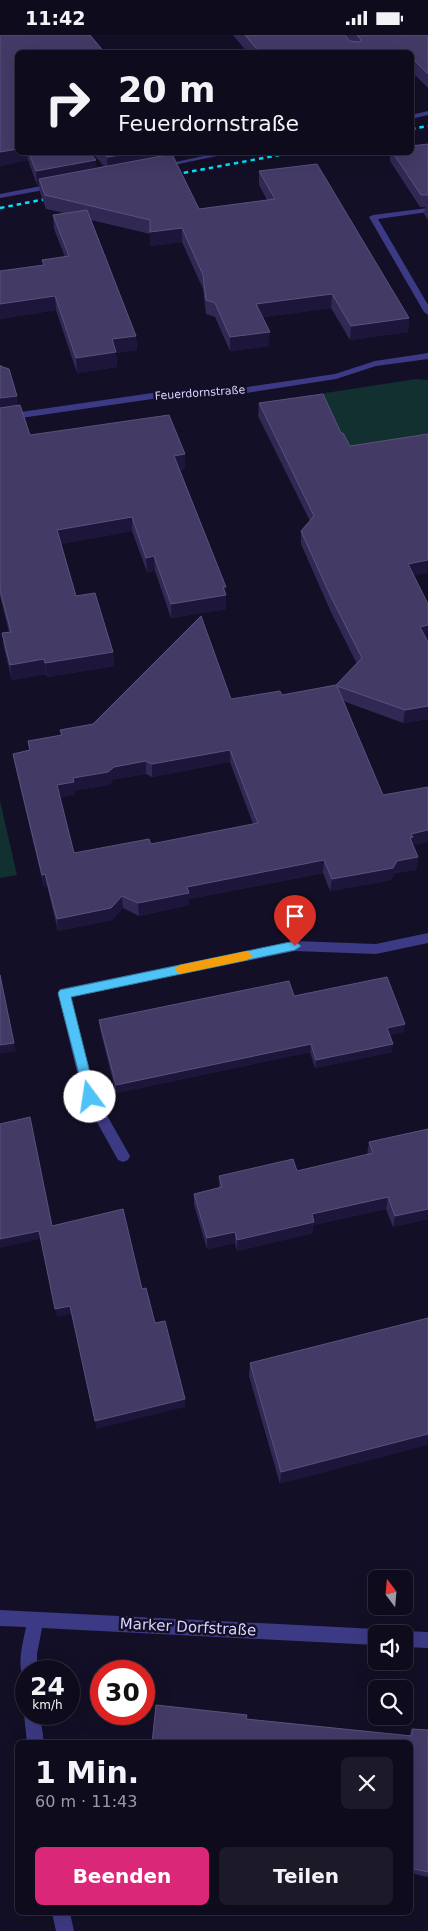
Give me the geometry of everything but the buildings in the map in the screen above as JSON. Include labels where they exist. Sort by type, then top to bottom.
[{"type":"street","points":[[414,116],[428,113]]},
{"type":"street","points":[[152,167],[216,155]]},
{"type":"street","points":[[0,196],[67,183]]},
{"type":"street","points":[[428,210],[373,217],[428,312]]},
{"type":"street","name":"Feuerdornstraße","points":[[0,418],[173,393],[227,393],[336,377],[375,364],[428,356]]},
{"type":"street","points":[[123,1156],[90,1097],[64,993],[295,946],[376,949],[428,938]]},
{"type":"street","name":"Marker Dorfstraße","points":[[0,1618],[368,1637]]},
{"type":"street","points":[[29,1660],[34,1620]]},
{"type":"street","points":[[413,1639],[428,1640]]},
{"type":"street","points":[[34,1725],[36,1740]]},
{"type":"street","points":[[61,1915],[65,1931]]},
{"type":"green space","points":[[416,379],[428,380],[428,445],[350,457],[319,394]]},
{"type":"green space","points":[[0,801],[17,875],[0,878]]},
{"type":"railway","points":[[414,128],[428,126]]},
{"type":"railway","points":[[167,176],[279,155]]},
{"type":"railway","points":[[0,208],[56,197]]},
{"type":"slow traffic","points":[[180,969],[247,956]]},
{"type":"route","points":[[90,1097],[64,993],[295,946]]}]
